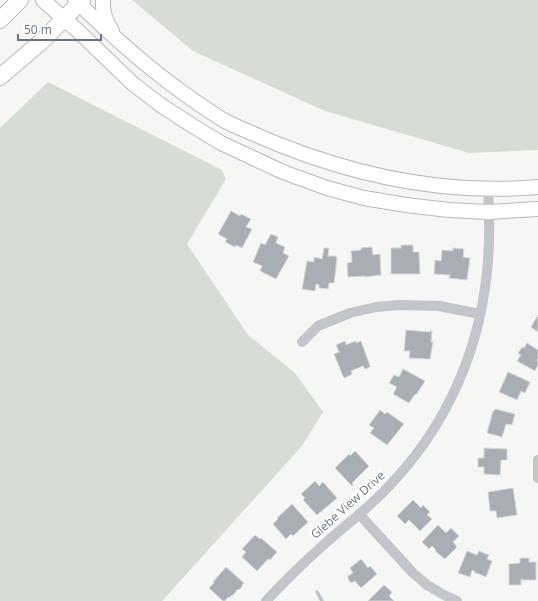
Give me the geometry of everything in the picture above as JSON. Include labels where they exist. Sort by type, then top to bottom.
[{"type":"main road","points":[[0,20],[20,0]]},
{"type":"main road","points":[[43,0],[76,29],[132,83],[162,106],[221,143],[283,172],[327,188],[364,198],[413,206],[488,212],[538,209]]},
{"type":"main road","points":[[104,0],[103,7],[107,24],[119,42]]},
{"type":"main road","points":[[0,76],[41,42],[64,20],[78,1],[119,42],[161,77],[199,104],[226,121],[288,148],[366,174],[405,181],[488,189],[538,187]]},
{"type":"street","name":"Glebe View Drive","points":[[266,601],[320,548],[360,514],[385,490],[419,451],[438,421],[464,368],[480,314],[487,274],[488,189]]},
{"type":"street","points":[[302,342],[318,326],[350,313],[376,307],[399,305],[439,306],[480,314]]},
{"type":"street","points":[[538,460],[538,478]]},
{"type":"street","points":[[360,514],[413,573],[427,585],[444,596],[457,601]]},
{"type":"shaded area","points":[[132,0],[538,0],[538,150],[469,153],[325,111],[193,51]]},
{"type":"shaded area","points":[[48,82],[222,170],[226,179],[187,244],[248,335],[295,373],[323,412],[302,446],[162,601],[0,601],[0,128]]},
{"type":"building","points":[[231,211],[240,216],[241,214],[251,219],[246,227],[252,229],[242,248],[236,245],[235,247],[225,242],[227,239],[218,234]]},
{"type":"building","points":[[271,234],[278,237],[276,243],[285,247],[283,253],[289,256],[276,279],[260,271],[262,266],[253,262],[261,243],[265,245]]},
{"type":"building","points":[[401,245],[413,245],[413,252],[419,252],[420,274],[391,274],[391,248],[401,248]]},
{"type":"building","points":[[372,247],[373,255],[380,254],[381,275],[348,277],[347,263],[352,262],[351,251]]},
{"type":"building","points":[[324,248],[329,248],[328,257],[336,256],[337,259],[334,283],[329,283],[328,289],[319,288],[319,285],[316,284],[315,291],[302,289],[307,261],[314,262],[314,257],[322,259]]},
{"type":"building","points":[[453,248],[464,249],[463,257],[470,258],[467,280],[449,278],[450,275],[434,274],[435,260],[441,261],[442,250],[453,251]]},
{"type":"building","points":[[538,315],[538,332],[531,327]]},
{"type":"building","points":[[406,330],[432,331],[431,342],[433,342],[430,359],[409,358],[410,351],[404,351]]},
{"type":"building","points":[[345,341],[346,345],[356,341],[356,343],[361,341],[370,367],[365,369],[363,366],[351,371],[351,375],[344,378],[334,354],[339,352],[336,345]]},
{"type":"building","points":[[527,343],[538,350],[538,365],[535,371],[517,361],[521,355],[518,353]]},
{"type":"building","points":[[403,369],[425,381],[409,403],[393,394],[397,387],[389,383],[394,375],[399,377]]},
{"type":"building","points":[[508,372],[530,382],[525,393],[521,391],[517,400],[499,392]]},
{"type":"building","points":[[495,409],[515,414],[512,425],[506,424],[502,437],[487,433],[493,411]]},
{"type":"building","points":[[380,410],[385,414],[387,412],[404,424],[387,445],[370,433],[374,428],[369,425]]},
{"type":"building","points":[[484,448],[507,449],[507,460],[501,460],[500,475],[484,474],[484,467],[478,467],[478,458],[484,458]]},
{"type":"building","points":[[355,451],[369,466],[352,483],[352,486],[335,468],[349,454],[350,456]]},
{"type":"building","points":[[315,481],[319,486],[323,482],[337,498],[317,515],[303,500],[305,498],[301,494]]},
{"type":"building","points":[[513,488],[517,515],[497,518],[496,511],[490,511],[488,492]]},
{"type":"building","points":[[413,500],[421,508],[423,505],[430,512],[427,515],[432,519],[420,531],[409,520],[405,524],[397,516]]},
{"type":"building","points":[[292,504],[308,522],[293,536],[291,534],[286,539],[273,524],[278,519],[277,518]]},
{"type":"building","points":[[438,525],[446,533],[451,528],[459,536],[453,542],[457,547],[445,559],[435,551],[436,550],[432,546],[429,549],[422,542]]},
{"type":"building","points":[[255,535],[260,539],[261,538],[277,552],[257,571],[242,557],[246,552],[242,549]]},
{"type":"building","points":[[467,551],[477,555],[479,551],[489,555],[487,559],[492,561],[486,577],[472,570],[470,577],[458,573]]},
{"type":"building","points":[[520,558],[529,558],[529,562],[536,562],[536,580],[521,579],[521,585],[509,585],[509,564],[520,563]]},
{"type":"building","points":[[361,559],[368,568],[370,566],[377,574],[361,588],[355,581],[351,583],[348,576],[353,573],[350,568]]},
{"type":"building","points":[[226,567],[244,583],[239,590],[238,589],[233,595],[223,601],[209,588]]},
{"type":"building","points":[[384,585],[392,592],[389,596],[394,601],[368,601]]},
{"type":"waterway","points":[[317,592],[322,601]]}]
